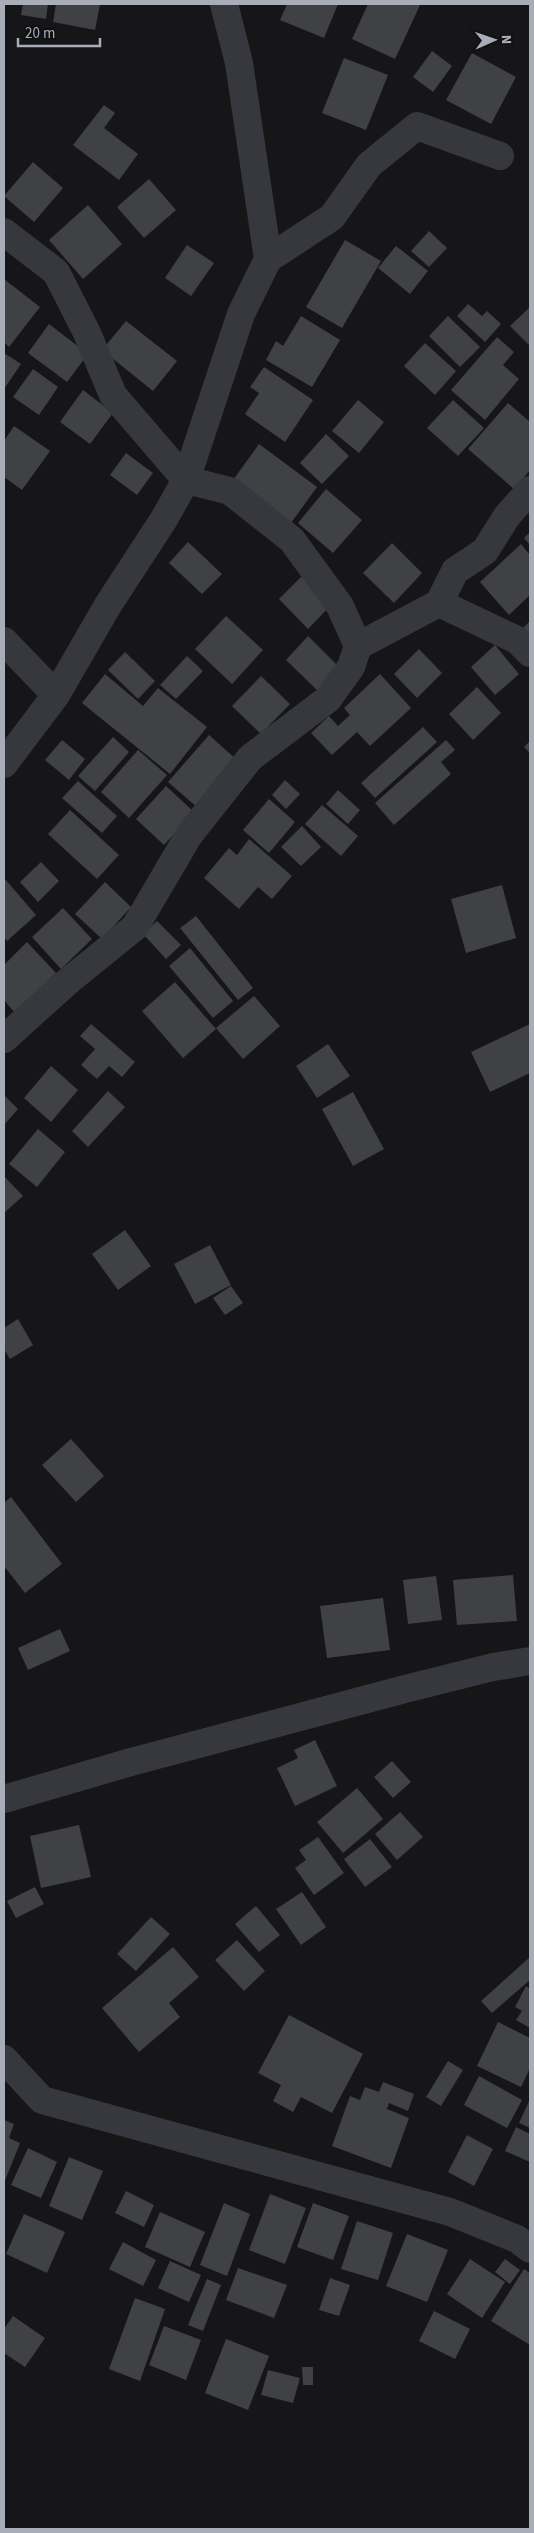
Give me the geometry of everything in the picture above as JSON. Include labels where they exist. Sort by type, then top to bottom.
[{"type":"street","points":[[224,4],[239,63],[268,259]]},
{"type":"street","points":[[4,764],[56,695],[108,605],[164,520],[186,480],[241,314],[268,259],[332,217],[369,164],[417,126],[500,156]]},
{"type":"street","points":[[4,232],[56,272],[87,333],[113,395],[186,480],[230,491],[292,540],[340,606],[358,646],[351,667],[328,699],[250,758],[189,835],[135,927],[66,983],[4,1039]]},
{"type":"street","points":[[358,646],[439,603],[455,571],[485,551],[507,516],[530,490]]},
{"type":"street","points":[[439,603],[517,640],[530,653]]},
{"type":"street","points":[[4,641],[56,695]]},
{"type":"street","points":[[4,1799],[131,1762],[406,1689],[493,1667],[530,1661]]},
{"type":"street","points":[[4,2059],[42,2100],[450,2212],[517,2239],[530,2249]]},
{"type":"building","points":[[23,4],[48,4],[46,19],[21,15]]},
{"type":"building","points":[[56,4],[100,4],[95,30],[53,22]]},
{"type":"building","points":[[287,4],[338,4],[324,38],[280,20]]},
{"type":"building","points":[[368,4],[420,5],[395,59],[352,39]]},
{"type":"building","points":[[432,51],[452,66],[433,92],[413,77]]},
{"type":"building","points":[[472,53],[516,77],[491,124],[446,100]]},
{"type":"building","points":[[344,58],[388,75],[366,130],[322,113]]},
{"type":"building","points":[[104,105],[115,113],[104,128],[138,154],[119,180],[73,145]]},
{"type":"building","points":[[33,162],[63,188],[34,222],[4,196]]},
{"type":"building","points":[[149,179],[176,210],[144,238],[117,207]]},
{"type":"building","points":[[88,205],[122,244],[83,279],[49,240]]},
{"type":"building","points":[[429,231],[447,248],[429,267],[411,251]]},
{"type":"building","points":[[345,240],[381,261],[342,328],[306,307]]},
{"type":"building","points":[[187,245],[214,263],[191,296],[165,278]]},
{"type":"building","points":[[396,246],[428,271],[410,294],[378,268]]},
{"type":"building","points":[[4,279],[40,307],[9,347],[4,342]]},
{"type":"building","points":[[468,304],[482,316],[487,311],[501,324],[485,342],[457,316]]},
{"type":"building","points":[[530,307],[530,346],[510,326]]},
{"type":"building","points":[[301,316],[340,340],[312,387],[266,360],[276,341],[283,346]]},
{"type":"building","points":[[448,316],[480,347],[460,367],[429,336]]},
{"type":"building","points":[[126,321],[177,361],[153,391],[102,350]]},
{"type":"building","points":[[49,324],[88,354],[67,382],[28,353]]},
{"type":"building","points":[[497,337],[514,352],[503,365],[519,379],[485,420],[451,390]]},
{"type":"building","points":[[425,343],[456,371],[435,395],[404,366]]},
{"type":"building","points":[[4,353],[21,364],[4,389]]},
{"type":"building","points":[[264,367],[313,400],[285,442],[245,414],[259,393],[250,387]]},
{"type":"building","points":[[33,369],[58,387],[39,415],[13,397]]},
{"type":"building","points":[[83,390],[113,413],[90,444],[60,422]]},
{"type":"building","points":[[358,400],[384,422],[359,453],[332,431]]},
{"type":"building","points":[[453,400],[484,428],[458,456],[427,428]]},
{"type":"building","points":[[508,403],[530,422],[530,470],[514,489],[468,449]]},
{"type":"building","points":[[14,426],[50,451],[22,490],[4,477],[4,441]]},
{"type":"building","points":[[326,434],[349,456],[322,484],[300,463]]},
{"type":"building","points":[[259,444],[317,487],[291,523],[233,480]]},
{"type":"building","points":[[126,453],[153,473],[137,495],[110,475]]},
{"type":"building","points":[[326,489],[362,520],[333,553],[298,523]]},
{"type":"building","points":[[530,532],[530,545],[524,538]]},
{"type":"building","points":[[188,542],[222,574],[202,594],[169,563]]},
{"type":"building","points":[[392,543],[422,573],[394,603],[363,573]]},
{"type":"building","points":[[521,544],[530,555],[530,595],[509,615],[480,582]]},
{"type":"building","points":[[302,576],[331,605],[308,629],[279,599]]},
{"type":"building","points":[[226,616],[263,650],[232,684],[195,649]]},
{"type":"building","points":[[530,621],[530,643],[519,632]]},
{"type":"building","points":[[308,636],[341,669],[319,692],[286,660]]},
{"type":"building","points":[[495,645],[519,674],[495,695],[471,667]]},
{"type":"building","points":[[419,649],[442,673],[417,698],[394,674]]},
{"type":"building","points":[[125,652],[155,681],[138,699],[108,670]]},
{"type":"building","points":[[187,656],[203,671],[176,699],[160,685]]},
{"type":"building","points":[[105,674],[143,706],[158,688],[207,727],[170,774],[82,703]]},
{"type":"building","points":[[380,674],[411,708],[370,746],[357,732],[332,755],[311,733],[329,716],[338,726],[350,715],[344,708]]},
{"type":"building","points":[[261,676],[290,704],[261,734],[232,706]]},
{"type":"building","points":[[477,687],[501,713],[473,740],[449,714]]},
{"type":"building","points":[[423,727],[437,742],[375,798],[361,783]]},
{"type":"building","points":[[209,735],[238,761],[198,808],[168,782]]},
{"type":"building","points":[[113,737],[129,752],[95,791],[78,776]]},
{"type":"building","points":[[62,740],[85,759],[69,780],[45,760]]},
{"type":"building","points":[[446,740],[455,750],[441,762],[451,774],[394,825],[375,803]]},
{"type":"building","points":[[530,741],[530,753],[524,747]]},
{"type":"building","points":[[138,750],[167,775],[129,818],[101,792]]},
{"type":"building","points":[[285,780],[300,794],[286,809],[272,795]]},
{"type":"building","points":[[78,781],[117,816],[102,833],[62,798]]},
{"type":"building","points":[[166,786],[194,812],[164,845],[136,819]]},
{"type":"building","points":[[338,790],[360,810],[348,824],[326,804]]},
{"type":"building","points":[[269,799],[295,822],[269,853],[243,830]]},
{"type":"building","points":[[322,805],[358,836],[341,856],[305,824]]},
{"type":"building","points":[[70,810],[119,855],[97,879],[48,834]]},
{"type":"building","points":[[302,826],[321,847],[301,866],[281,847]]},
{"type":"building","points":[[249,839],[292,876],[272,899],[258,887],[239,909],[204,878],[229,848],[237,855]]},
{"type":"building","points":[[41,862],[59,881],[38,902],[20,882]]},
{"type":"building","points":[[4,878],[36,915],[7,941],[4,937]]},
{"type":"building","points":[[105,882],[131,907],[102,939],[75,914]]},
{"type":"building","points":[[502,885],[516,938],[466,953],[451,899]]},
{"type":"building","points":[[63,908],[92,939],[61,969],[32,937]]},
{"type":"building","points":[[196,916],[253,988],[238,1000],[180,928]]},
{"type":"building","points":[[157,921],[181,945],[166,959],[143,934]]},
{"type":"building","points":[[27,942],[56,973],[15,1013],[4,1000],[4,965]]},
{"type":"building","points":[[190,948],[233,1001],[213,1018],[169,966]]},
{"type":"building","points":[[175,982],[216,1029],[183,1058],[142,1011]]},
{"type":"building","points":[[254,996],[280,1026],[243,1059],[216,1028]]},
{"type":"building","points":[[91,1024],[135,1062],[122,1077],[109,1066],[97,1079],[81,1065],[95,1049],[80,1036]]},
{"type":"building","points":[[530,1024],[530,1073],[490,1092],[471,1052]]},
{"type":"building","points":[[328,1044],[350,1076],[317,1098],[296,1066]]},
{"type":"building","points":[[51,1066],[78,1090],[51,1122],[24,1098]]},
{"type":"building","points":[[108,1091],[125,1107],[88,1147],[72,1131]]},
{"type":"building","points":[[353,1092],[384,1149],[353,1166],[322,1109]]},
{"type":"building","points":[[4,1095],[18,1109],[4,1125]]},
{"type":"building","points":[[38,1129],[65,1152],[37,1187],[9,1164]]},
{"type":"building","points":[[4,1176],[23,1196],[4,1213]]},
{"type":"building","points":[[125,1230],[151,1266],[118,1290],[92,1254]]},
{"type":"building","points":[[210,1245],[231,1285],[195,1304],[174,1264]]},
{"type":"building","points":[[231,1286],[243,1303],[225,1315],[213,1298]]},
{"type":"building","points":[[18,1319],[33,1345],[10,1359],[4,1349],[4,1328]]},
{"type":"building","points":[[71,1439],[104,1476],[76,1502],[42,1465]]},
{"type":"building","points":[[11,1497],[62,1564],[25,1593],[4,1566],[4,1503]]},
{"type":"building","points":[[513,1575],[517,1621],[457,1625],[453,1580]]},
{"type":"building","points":[[436,1576],[442,1620],[408,1624],[403,1580]]},
{"type":"building","points":[[383,1598],[390,1650],[327,1658],[320,1606]]},
{"type":"building","points":[[60,1629],[70,1651],[28,1670],[18,1648]]},
{"type":"building","points":[[315,1740],[337,1786],[295,1806],[277,1768],[298,1758],[294,1750]]},
{"type":"building","points":[[392,1761],[411,1782],[393,1798],[374,1777]]},
{"type":"building","points":[[357,1788],[383,1819],[343,1853],[317,1822]]},
{"type":"building","points":[[400,1812],[423,1837],[397,1860],[375,1834]]},
{"type":"building","points":[[79,1825],[91,1877],[41,1888],[30,1836]]},
{"type":"building","points":[[318,1837],[344,1873],[314,1895],[295,1868],[306,1860],[299,1850]]},
{"type":"building","points":[[370,1839],[392,1867],[365,1887],[344,1859]]},
{"type":"building","points":[[35,1887],[44,1904],[16,1918],[7,1901]]},
{"type":"building","points":[[302,1892],[326,1927],[301,1945],[276,1909]]},
{"type":"building","points":[[256,1906],[280,1935],[259,1952],[235,1924]]},
{"type":"building","points":[[151,1917],[170,1934],[136,1971],[117,1954]]},
{"type":"building","points":[[237,1940],[265,1971],[244,1991],[215,1960]]},
{"type":"building","points":[[173,1947],[199,1977],[169,2003],[180,2017],[139,2052],[102,2008]]},
{"type":"building","points":[[530,1957],[530,1980],[492,2013],[481,2001]]},
{"type":"building","points":[[526,1986],[530,1989],[530,2028],[516,2020],[522,2011],[515,2007]]},
{"type":"building","points":[[289,2015],[363,2054],[332,2113],[301,2097],[293,2112],[273,2101],[281,2085],[258,2073]]},
{"type":"building","points":[[498,2022],[530,2038],[530,2068],[521,2087],[477,2066]]},
{"type":"building","points":[[448,2061],[463,2070],[441,2106],[426,2097]]},
{"type":"building","points":[[479,2076],[522,2100],[507,2128],[464,2105]]},
{"type":"building","points":[[383,2082],[414,2094],[408,2111],[389,2103],[387,2109],[409,2118],[391,2168],[332,2146],[350,2096],[360,2100],[365,2087],[379,2092]]},
{"type":"building","points":[[530,2099],[530,2128],[519,2123]]},
{"type":"building","points":[[4,2120],[14,2124],[9,2138],[20,2143],[4,2183]]},
{"type":"building","points":[[516,2127],[530,2134],[530,2162],[505,2151]]},
{"type":"building","points":[[467,2135],[493,2149],[474,2186],[448,2172]]},
{"type":"building","points":[[28,2148],[57,2162],[41,2198],[11,2185]]},
{"type":"building","points":[[69,2157],[103,2171],[82,2220],[49,2206]]},
{"type":"building","points":[[126,2191],[154,2205],[144,2227],[115,2213]]},
{"type":"building","points":[[270,2194],[306,2208],[285,2264],[249,2250]]},
{"type":"building","points":[[224,2203],[250,2214],[227,2276],[200,2265]]},
{"type":"building","points":[[313,2203],[349,2216],[333,2260],[297,2247]]},
{"type":"building","points":[[160,2212],[205,2232],[190,2267],[145,2247]]},
{"type":"building","points":[[24,2214],[65,2232],[47,2273],[6,2254]]},
{"type":"building","points":[[357,2221],[393,2233],[378,2280],[341,2269]]},
{"type":"building","points":[[407,2234],[448,2250],[427,2302],[386,2286]]},
{"type":"building","points":[[123,2242],[156,2260],[143,2286],[109,2269]]},
{"type":"building","points":[[470,2259],[505,2282],[482,2318],[447,2294]]},
{"type":"building","points":[[505,2259],[520,2270],[510,2284],[495,2272]]},
{"type":"building","points":[[170,2261],[201,2275],[189,2302],[158,2288]]},
{"type":"building","points":[[238,2268],[287,2285],[274,2318],[226,2300]]},
{"type":"building","points":[[524,2269],[530,2273],[530,2345],[491,2321]]},
{"type":"building","points":[[330,2278],[350,2285],[339,2316],[319,2310]]},
{"type":"building","points":[[207,2279],[221,2285],[203,2331],[188,2325]]},
{"type":"building","points":[[135,2298],[165,2309],[140,2381],[109,2369]]},
{"type":"building","points":[[434,2311],[470,2329],[455,2359],[419,2341]]},
{"type":"building","points":[[13,2316],[45,2338],[25,2367],[4,2353],[4,2329]]},
{"type":"building","points":[[164,2326],[201,2340],[186,2380],[149,2365]]},
{"type":"building","points":[[226,2339],[269,2356],[248,2410],[205,2393]]},
{"type":"building","points":[[302,2367],[313,2367],[313,2385],[303,2385]]},
{"type":"building","points":[[268,2370],[300,2378],[293,2403],[261,2395]]}]
